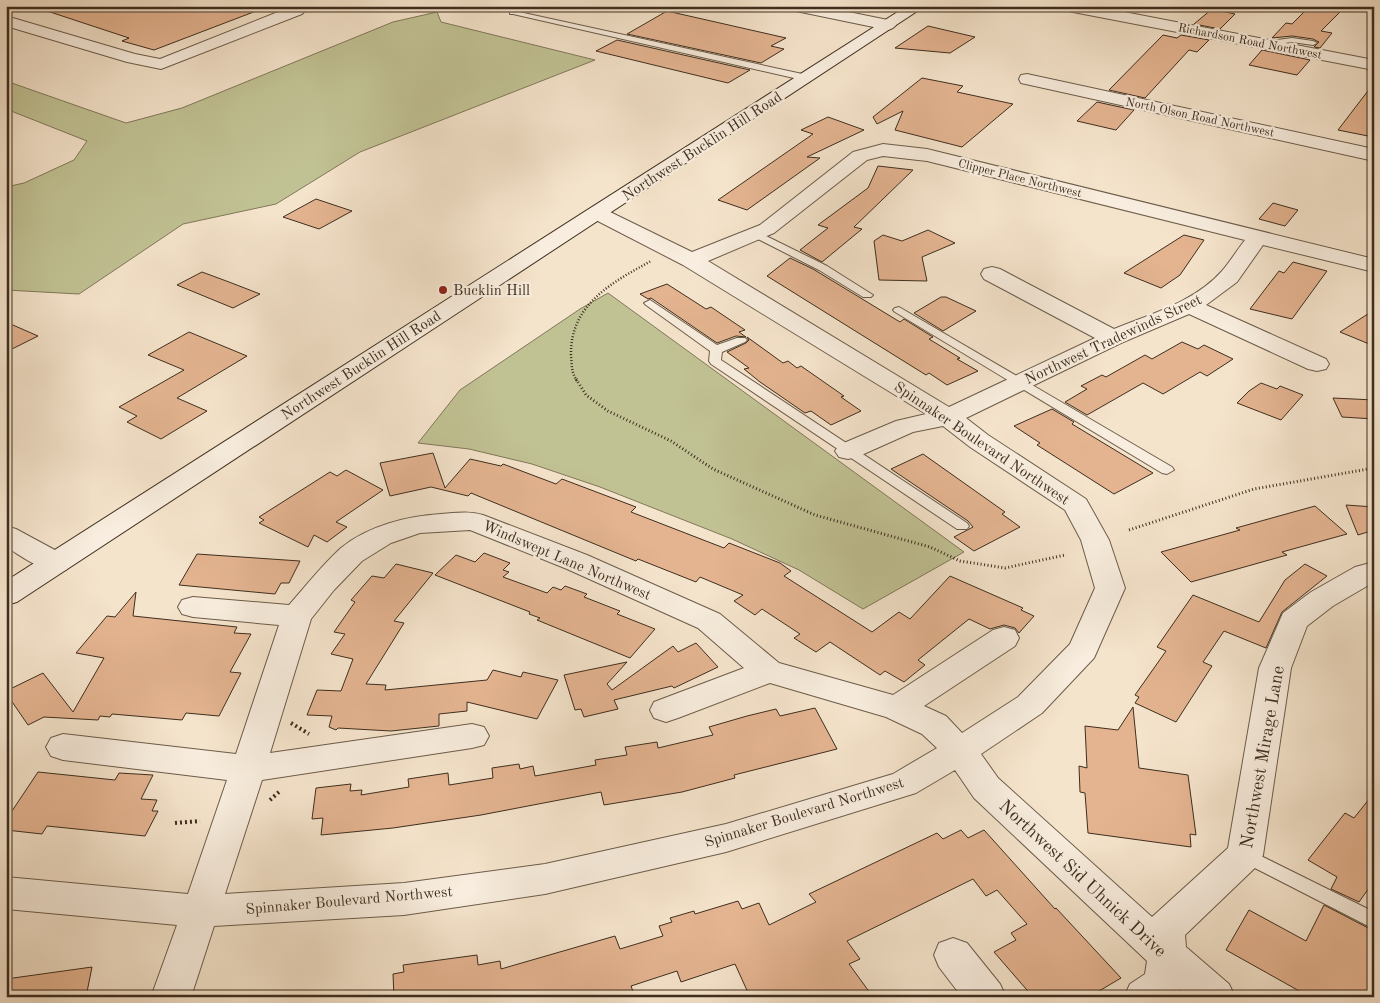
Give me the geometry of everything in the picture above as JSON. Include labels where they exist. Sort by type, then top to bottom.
[{"type":"street","points":[[796,6],[888,26]]},
{"type":"street","name":"Northwest Bucklin Hill Road","points":[[6,595],[918,6]]},
{"type":"street","name":"Richardson Road Northwest","points":[[1068,6],[1374,65]]},
{"type":"street","points":[[6,21],[133,59],[161,64],[299,9]]},
{"type":"street","name":"North Olson Road Northwest","points":[[1026,80],[1374,155]]},
{"type":"street","name":"Clipper Place Northwest","points":[[692,260],[767,229],[860,156],[884,150],[927,155],[1374,266]]},
{"type":"street","name":"Spinnaker Boulevard Northwest","points":[[6,893],[86,902],[201,911],[404,899],[545,879],[726,838],[904,784],[960,751],[1030,705],[1083,650],[1110,588],[1095,540],[1076,505],[979,441],[948,417],[692,260],[597,213]]},
{"type":"street","name":"Northwest Tradewinds Street","points":[[848,451],[905,426],[948,417],[1114,338],[1189,306],[1229,277],[1258,237]]},
{"type":"street","points":[[992,274],[1114,338]]},
{"type":"street","points":[[1189,306],[1316,364]]},
{"type":"street","name":"Windswept Lane Northwest","points":[[170,997],[201,911],[297,616],[324,583],[352,554],[381,536],[416,524],[473,520],[576,562],[709,621],[768,670],[897,708],[934,725],[960,751]]},
{"type":"street","points":[[6,535],[56,562]]},
{"type":"street","name":"Northwest Mirage Lane","points":[[1167,955],[1164,929],[1245,855],[1275,668],[1294,620],[1322,598],[1365,574],[1374,572]]},
{"type":"street","points":[[193,607],[297,616]]},
{"type":"street","points":[[897,708],[1004,638]]},
{"type":"street","points":[[666,710],[768,670]]},
{"type":"street","points":[[63,747],[248,769],[472,736]]},
{"type":"street","name":"Northwest Sid Uhnick Drive","points":[[960,751],[986,788],[1215,997]]},
{"type":"street","points":[[953,954],[986,997]]},
{"type":"street","points":[[1144,997],[1163,983],[1167,955]]},
{"type":"lane","points":[[513,12],[807,78]]},
{"type":"lane","points":[[1263,44],[1292,40],[1313,43]]},
{"type":"lane","points":[[756,234],[823,268],[867,295]]},
{"type":"lane","points":[[650,303],[716,350]]},
{"type":"lane","points":[[899,310],[1020,384],[1167,470]]},
{"type":"lane","points":[[716,350],[741,340]]},
{"type":"lane","points":[[716,350],[715,361],[962,526]]},
{"type":"lane","points":[[1245,855],[1374,921]]},
{"type":"path","points":[[652,260],[615,281],[594,297],[578,321],[571,343],[572,373],[586,395],[608,411],[671,441],[714,469],[815,515],[930,547],[960,561],[1005,568],[1065,555]]},
{"type":"path","points":[[1129,530],[1254,489],[1374,468]]},
{"type":"green space","points":[[437,12],[441,22],[595,60],[360,152],[276,204],[183,224],[79,294],[6,290],[6,187],[24,183],[74,160],[87,141],[6,109],[6,81],[126,123],[182,108],[393,22]]},
{"type":"green space","points":[[608,293],[964,552],[863,609],[799,570],[732,539],[600,487],[532,464],[469,449],[418,443],[460,390],[580,309]]},
{"type":"building","points":[[45,6],[264,6],[264,8],[154,50],[122,41],[129,38],[44,10]]},
{"type":"building","points":[[1310,6],[1346,6],[1321,31],[1332,33],[1320,48],[1314,47],[1319,42],[1313,39],[1292,36],[1272,38],[1286,23],[1292,24]]},
{"type":"building","points":[[1212,9],[1235,14],[1220,29],[1194,24]]},
{"type":"building","points":[[667,11],[786,38],[771,46],[784,49],[761,63],[627,34]]},
{"type":"building","points":[[928,26],[975,37],[950,53],[895,48]]},
{"type":"building","points":[[1163,35],[1177,38],[1181,35],[1209,40],[1197,52],[1189,50],[1145,98],[1109,90]]},
{"type":"building","points":[[617,40],[750,70],[728,83],[596,51]]},
{"type":"building","points":[[1262,50],[1310,60],[1297,75],[1249,65]]},
{"type":"building","points":[[922,78],[963,86],[957,92],[1013,104],[962,147],[895,130],[903,111],[877,124],[873,117]]},
{"type":"building","points":[[1374,83],[1374,128],[1368,136],[1338,130]]},
{"type":"building","points":[[1097,102],[1134,110],[1116,130],[1077,121]]},
{"type":"building","points":[[828,117],[864,130],[807,157],[820,158],[747,210],[718,200],[813,134],[801,130]]},
{"type":"building","points":[[878,166],[913,170],[854,227],[862,229],[822,262],[800,250],[828,228],[818,225],[868,188]]},
{"type":"building","points":[[316,199],[352,211],[319,229],[283,217]]},
{"type":"building","points":[[1273,203],[1298,210],[1285,226],[1259,219]]},
{"type":"building","points":[[928,230],[955,243],[922,257],[927,281],[879,280],[874,241],[883,235],[902,241]]},
{"type":"building","points":[[1184,235],[1204,240],[1180,275],[1161,288],[1124,273]]},
{"type":"building","points":[[790,258],[813,269],[900,322],[904,319],[933,337],[929,339],[960,358],[957,359],[978,371],[947,385],[929,373],[926,375],[767,276]]},
{"type":"building","points":[[1293,262],[1327,271],[1292,319],[1250,309],[1279,271],[1284,273]]},
{"type":"building","points":[[202,272],[260,294],[233,308],[177,285]]},
{"type":"building","points":[[667,284],[706,309],[711,307],[745,330],[739,332],[746,337],[736,336],[717,343],[651,298],[648,299],[640,294]]},
{"type":"building","points":[[941,297],[946,297],[976,311],[943,331],[914,313]]},
{"type":"building","points":[[1374,310],[1374,346],[1340,332]]},
{"type":"building","points":[[6,322],[38,336],[6,352]]},
{"type":"building","points":[[189,332],[247,356],[177,398],[207,411],[161,439],[127,422],[137,416],[119,407],[184,370],[148,355]]},
{"type":"building","points":[[747,337],[783,363],[788,361],[797,368],[801,366],[844,396],[841,397],[861,411],[831,425],[811,411],[805,413],[760,382],[744,369],[749,368],[727,352],[746,343],[749,340]]},
{"type":"building","points":[[1182,342],[1198,349],[1204,345],[1233,359],[1207,376],[1200,372],[1163,394],[1143,383],[1087,415],[1065,402],[1087,389],[1081,386],[1102,375],[1106,377],[1145,355],[1152,359]]},
{"type":"building","points":[[1261,383],[1277,389],[1280,386],[1303,395],[1281,420],[1237,403],[1249,391]]},
{"type":"building","points":[[1333,398],[1374,400],[1374,419],[1342,417]]},
{"type":"building","points":[[1052,409],[1074,422],[1072,424],[1153,473],[1114,494],[1037,445],[1040,443],[1014,426]]},
{"type":"building","points":[[433,453],[445,488],[470,459],[501,466],[503,464],[556,484],[562,479],[636,507],[631,512],[724,548],[729,543],[780,563],[791,571],[784,576],[872,632],[899,612],[910,619],[950,576],[1023,608],[1021,610],[1034,616],[1019,633],[1015,628],[1004,625],[990,629],[969,619],[918,660],[925,665],[904,682],[885,671],[880,675],[830,642],[816,652],[794,638],[800,634],[762,609],[755,615],[734,601],[743,595],[700,577],[696,582],[638,559],[636,561],[471,493],[468,496],[431,487],[390,496],[380,463]]},
{"type":"building","points":[[923,454],[1005,512],[1002,514],[1020,527],[974,551],[954,537],[973,527],[968,521],[891,469]]},
{"type":"building","points":[[346,470],[383,490],[336,522],[347,527],[327,542],[314,535],[308,547],[259,523],[264,520],[259,517],[330,472],[337,476]]},
{"type":"building","points":[[1346,505],[1374,507],[1374,530],[1358,535]]},
{"type":"building","points":[[1315,506],[1347,534],[1282,552],[1287,555],[1191,582],[1161,552],[1240,530],[1236,528]]},
{"type":"building","points":[[484,553],[510,563],[503,570],[509,572],[503,577],[547,593],[553,587],[561,590],[565,586],[587,594],[584,597],[620,611],[617,614],[655,629],[630,658],[537,620],[540,618],[529,614],[530,612],[435,575],[456,555],[475,562]]},
{"type":"building","points":[[197,554],[300,561],[289,583],[281,583],[275,594],[179,585]]},
{"type":"building","points":[[396,564],[433,573],[394,621],[404,623],[366,684],[386,685],[385,690],[487,680],[493,670],[521,677],[523,672],[558,680],[537,719],[467,702],[467,711],[439,714],[439,726],[391,731],[338,728],[336,730],[329,727],[332,716],[307,715],[317,690],[341,691],[353,659],[331,654],[345,634],[334,632],[355,602],[351,600],[372,576],[384,578]]},
{"type":"building","points":[[1305,564],[1327,576],[1282,612],[1266,648],[1224,631],[1203,662],[1212,666],[1176,722],[1135,703],[1139,697],[1135,695],[1166,651],[1157,647],[1193,595],[1259,622],[1285,580]]},
{"type":"building","points":[[136,592],[133,616],[237,627],[234,633],[251,634],[230,672],[241,673],[219,716],[186,713],[182,720],[112,714],[110,717],[100,716],[98,720],[44,717],[28,725],[6,691],[43,673],[73,712],[104,658],[76,653],[107,616],[115,617]]},
{"type":"building","points":[[696,643],[718,667],[674,688],[672,686],[614,700],[618,709],[584,717],[581,709],[575,710],[564,675],[627,662],[607,684],[612,690],[673,646],[678,652]]},
{"type":"building","points":[[1133,707],[1139,768],[1188,775],[1196,835],[1190,834],[1191,847],[1088,833],[1085,793],[1080,792],[1079,766],[1087,768],[1085,726],[1118,730]]},
{"type":"building","points":[[815,708],[837,749],[734,775],[735,778],[682,792],[604,805],[601,792],[481,815],[393,828],[321,835],[323,818],[312,819],[316,788],[351,784],[350,791],[362,790],[361,795],[409,787],[408,779],[448,773],[449,785],[493,778],[492,768],[519,764],[520,769],[533,766],[535,776],[596,765],[595,760],[627,755],[625,747],[657,742],[658,748],[713,735],[709,727],[747,716],[776,709],[780,716]]},
{"type":"building","points":[[38,772],[115,780],[119,773],[153,775],[141,799],[157,800],[152,811],[158,811],[145,836],[47,826],[42,834],[6,830],[6,820]]},
{"type":"building","points":[[1374,793],[1374,881],[1359,902],[1331,889],[1337,877],[1308,860],[1345,813],[1354,818]]},
{"type":"building","points":[[961,830],[968,838],[984,830],[1055,909],[1121,978],[1089,997],[1033,997],[994,952],[1016,940],[1011,933],[1027,924],[997,890],[986,896],[973,879],[847,941],[860,959],[849,964],[873,997],[750,997],[735,964],[681,982],[677,971],[631,986],[635,997],[394,997],[393,974],[404,972],[403,965],[477,955],[478,965],[500,961],[501,969],[615,936],[620,949],[663,936],[659,926],[672,922],[670,918],[694,911],[695,914],[738,901],[742,909],[759,903],[769,925],[816,902],[809,894],[937,833],[943,839]]},
{"type":"building","points":[[1324,905],[1374,931],[1374,997],[1310,997],[1226,950],[1249,910],[1306,941]]},
{"type":"building","points":[[92,967],[86,997],[6,997],[6,979]]},
{"type":"place","name":"Bucklin Hill","points":[[443,290]]}]
